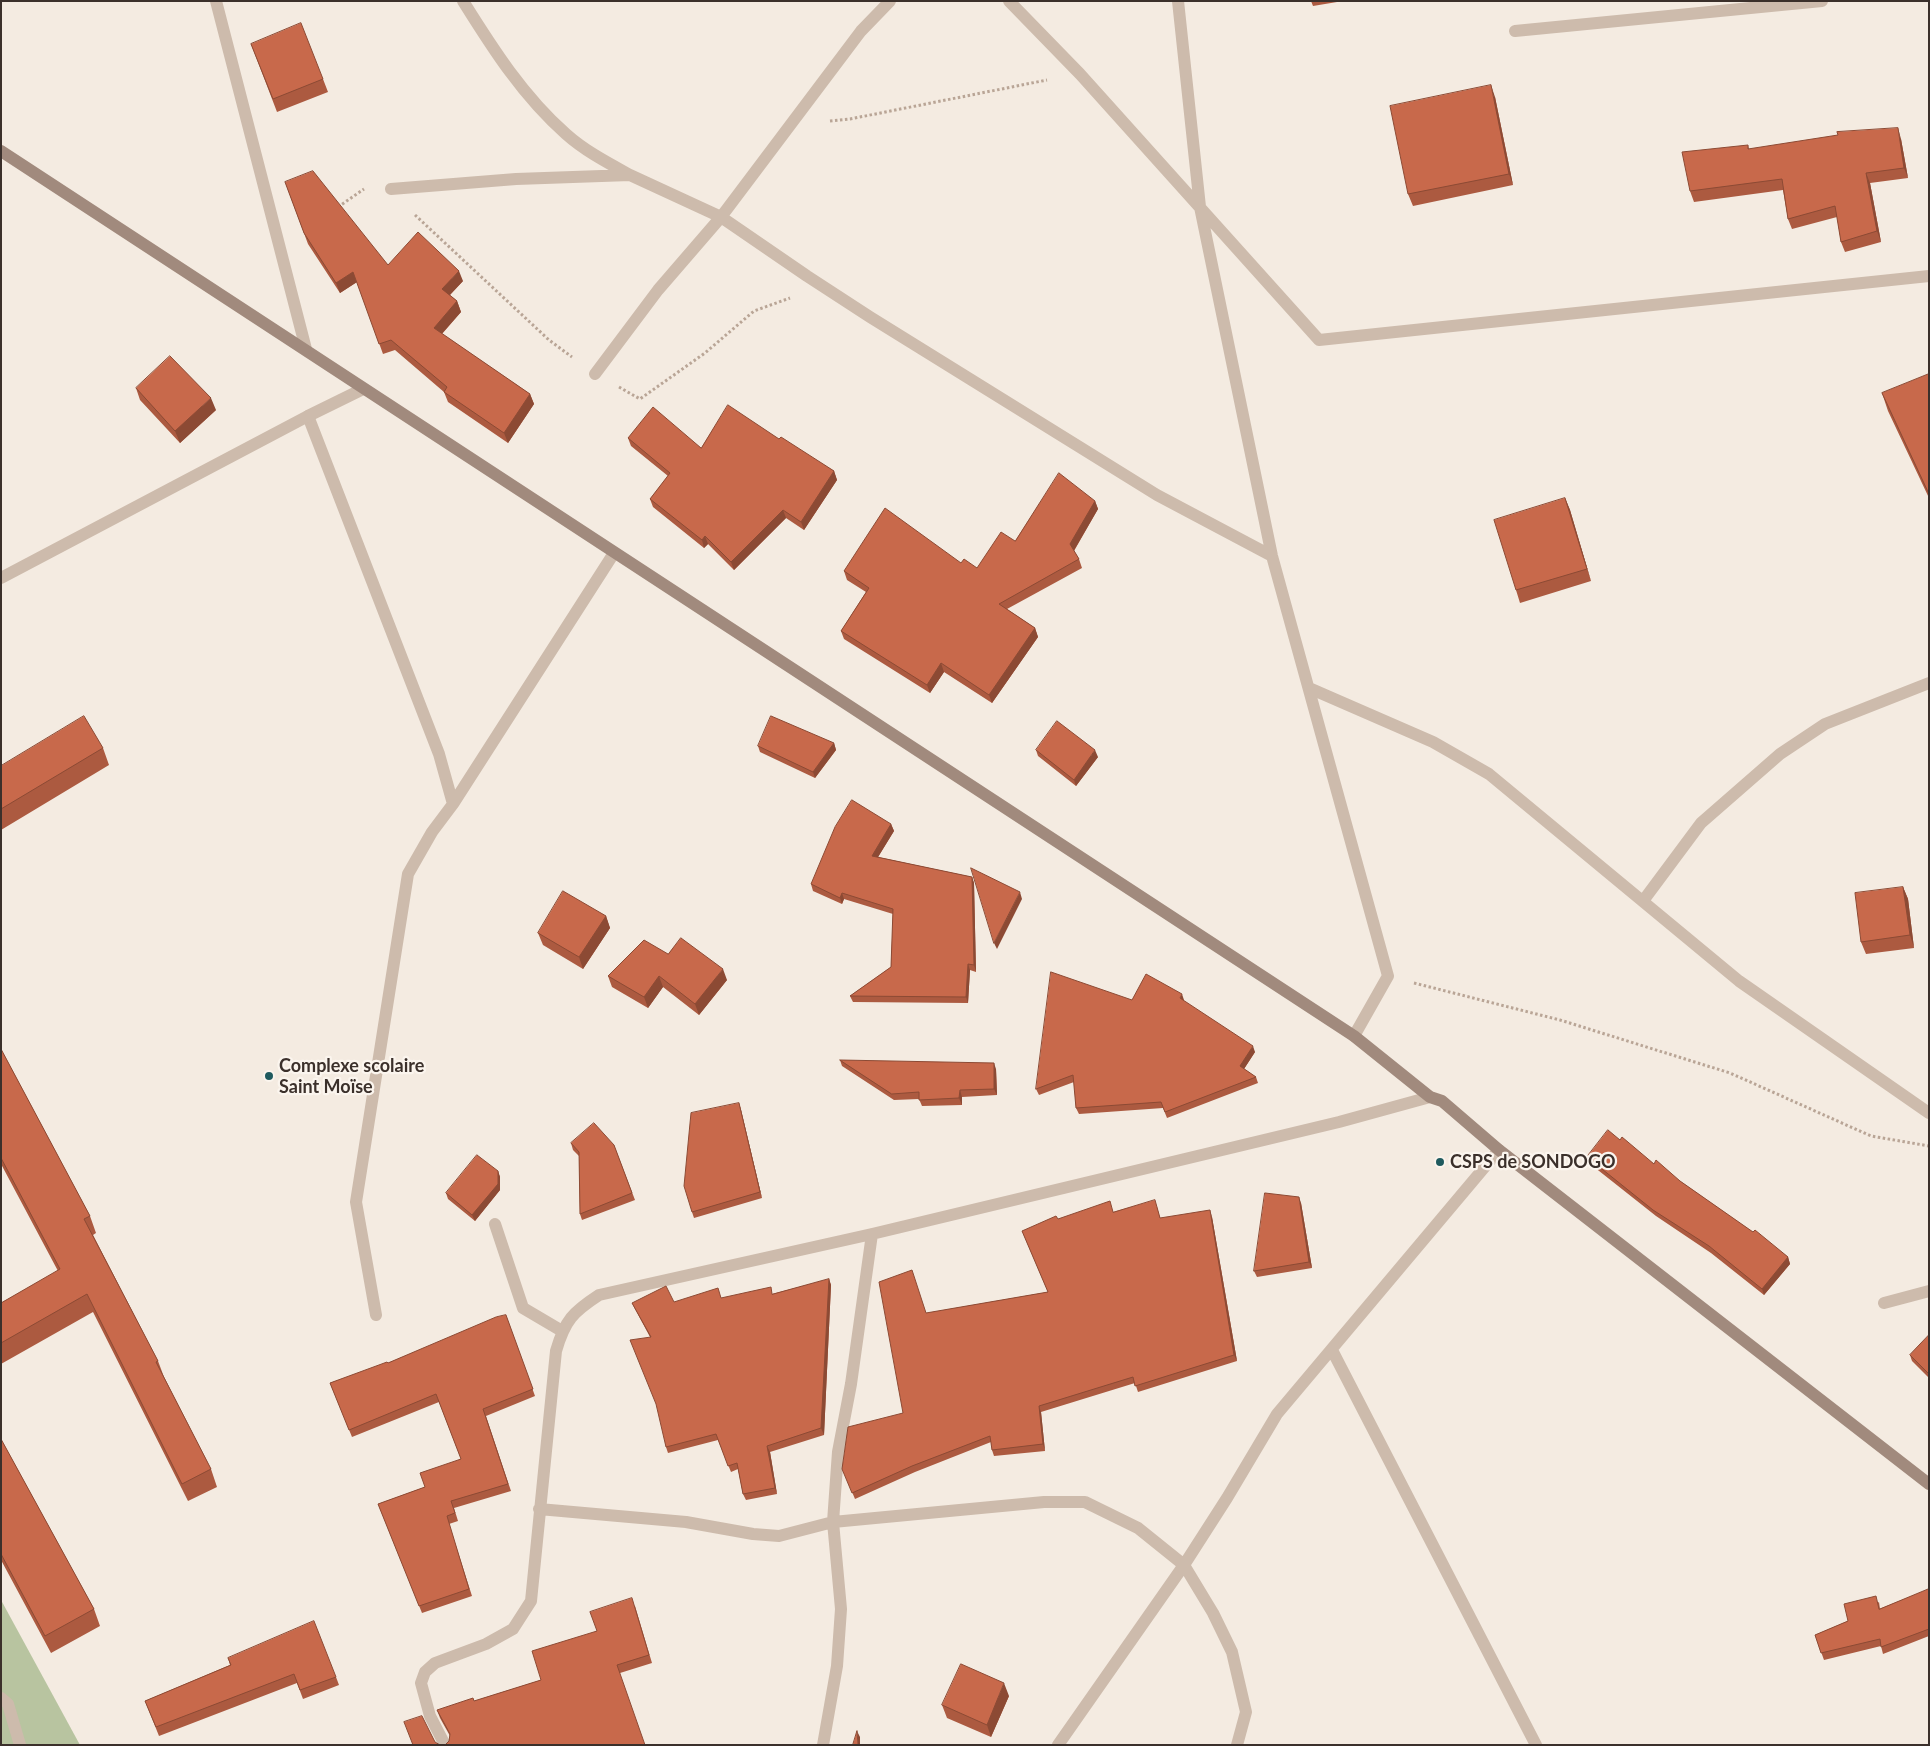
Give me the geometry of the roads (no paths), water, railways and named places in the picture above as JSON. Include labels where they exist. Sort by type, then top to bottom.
[{"type":"street","points":[[216,1],[306,349]]},
{"type":"street","points":[[463,1],[502,62],[533,101],[566,134],[596,156],[630,175],[721,217],[870,317],[1157,495],[1272,556]]},
{"type":"street","points":[[595,374],[658,290],[721,217],[861,31],[890,1]]},
{"type":"street","points":[[1009,1],[1080,74],[1319,340],[1929,276]]},
{"type":"street","points":[[1178,1],[1200,207],[1272,556],[1388,976],[1354,1036]]},
{"type":"street","points":[[1515,31],[1822,1]]},
{"type":"street","points":[[1,151],[1354,1036],[1430,1097],[1442,1101],[1499,1150],[1929,1484]]},
{"type":"street","points":[[391,189],[516,179],[630,175]]},
{"type":"street","points":[[1,578],[308,416],[363,389]]},
{"type":"street","points":[[308,416],[439,754],[453,804]]},
{"type":"street","points":[[376,1315],[356,1202],[408,874],[432,832],[453,804],[614,553]]},
{"type":"street","points":[[1643,901],[1701,823],[1780,754],[1825,724],[1929,683]]},
{"type":"street","points":[[1309,688],[1433,742],[1489,774],[1739,980],[1929,1113]]},
{"type":"street","points":[[445,1745],[430,1716],[421,1683],[425,1672],[435,1663],[486,1644],[513,1629],[531,1601],[556,1351],[562,1331],[577,1309],[599,1295],[872,1234],[1339,1122],[1430,1097]]},
{"type":"street","points":[[1058,1745],[1184,1565],[1277,1414],[1499,1150]]},
{"type":"street","points":[[495,1224],[523,1308],[562,1331]]},
{"type":"street","points":[[823,1745],[837,1666],[841,1609],[833,1522],[838,1452],[851,1384],[872,1234]]},
{"type":"street","points":[[1884,1303],[1929,1291]]},
{"type":"street","points":[[1332,1350],[1536,1745]]},
{"type":"street","points":[[539,1509],[686,1522],[753,1534],[779,1536],[833,1522],[1044,1502],[1084,1502],[1138,1528],[1184,1565],[1232,1652],[1246,1712],[1237,1745]]},
{"type":"street","points":[[1,1698],[8,1704],[20,1745]]},
{"type":"place","name":"Complexe scolaire Saint Moïse","points":[[269,1076]]},
{"type":"place","name":"CSPS de SONDOGO","points":[[1440,1162]]}]
